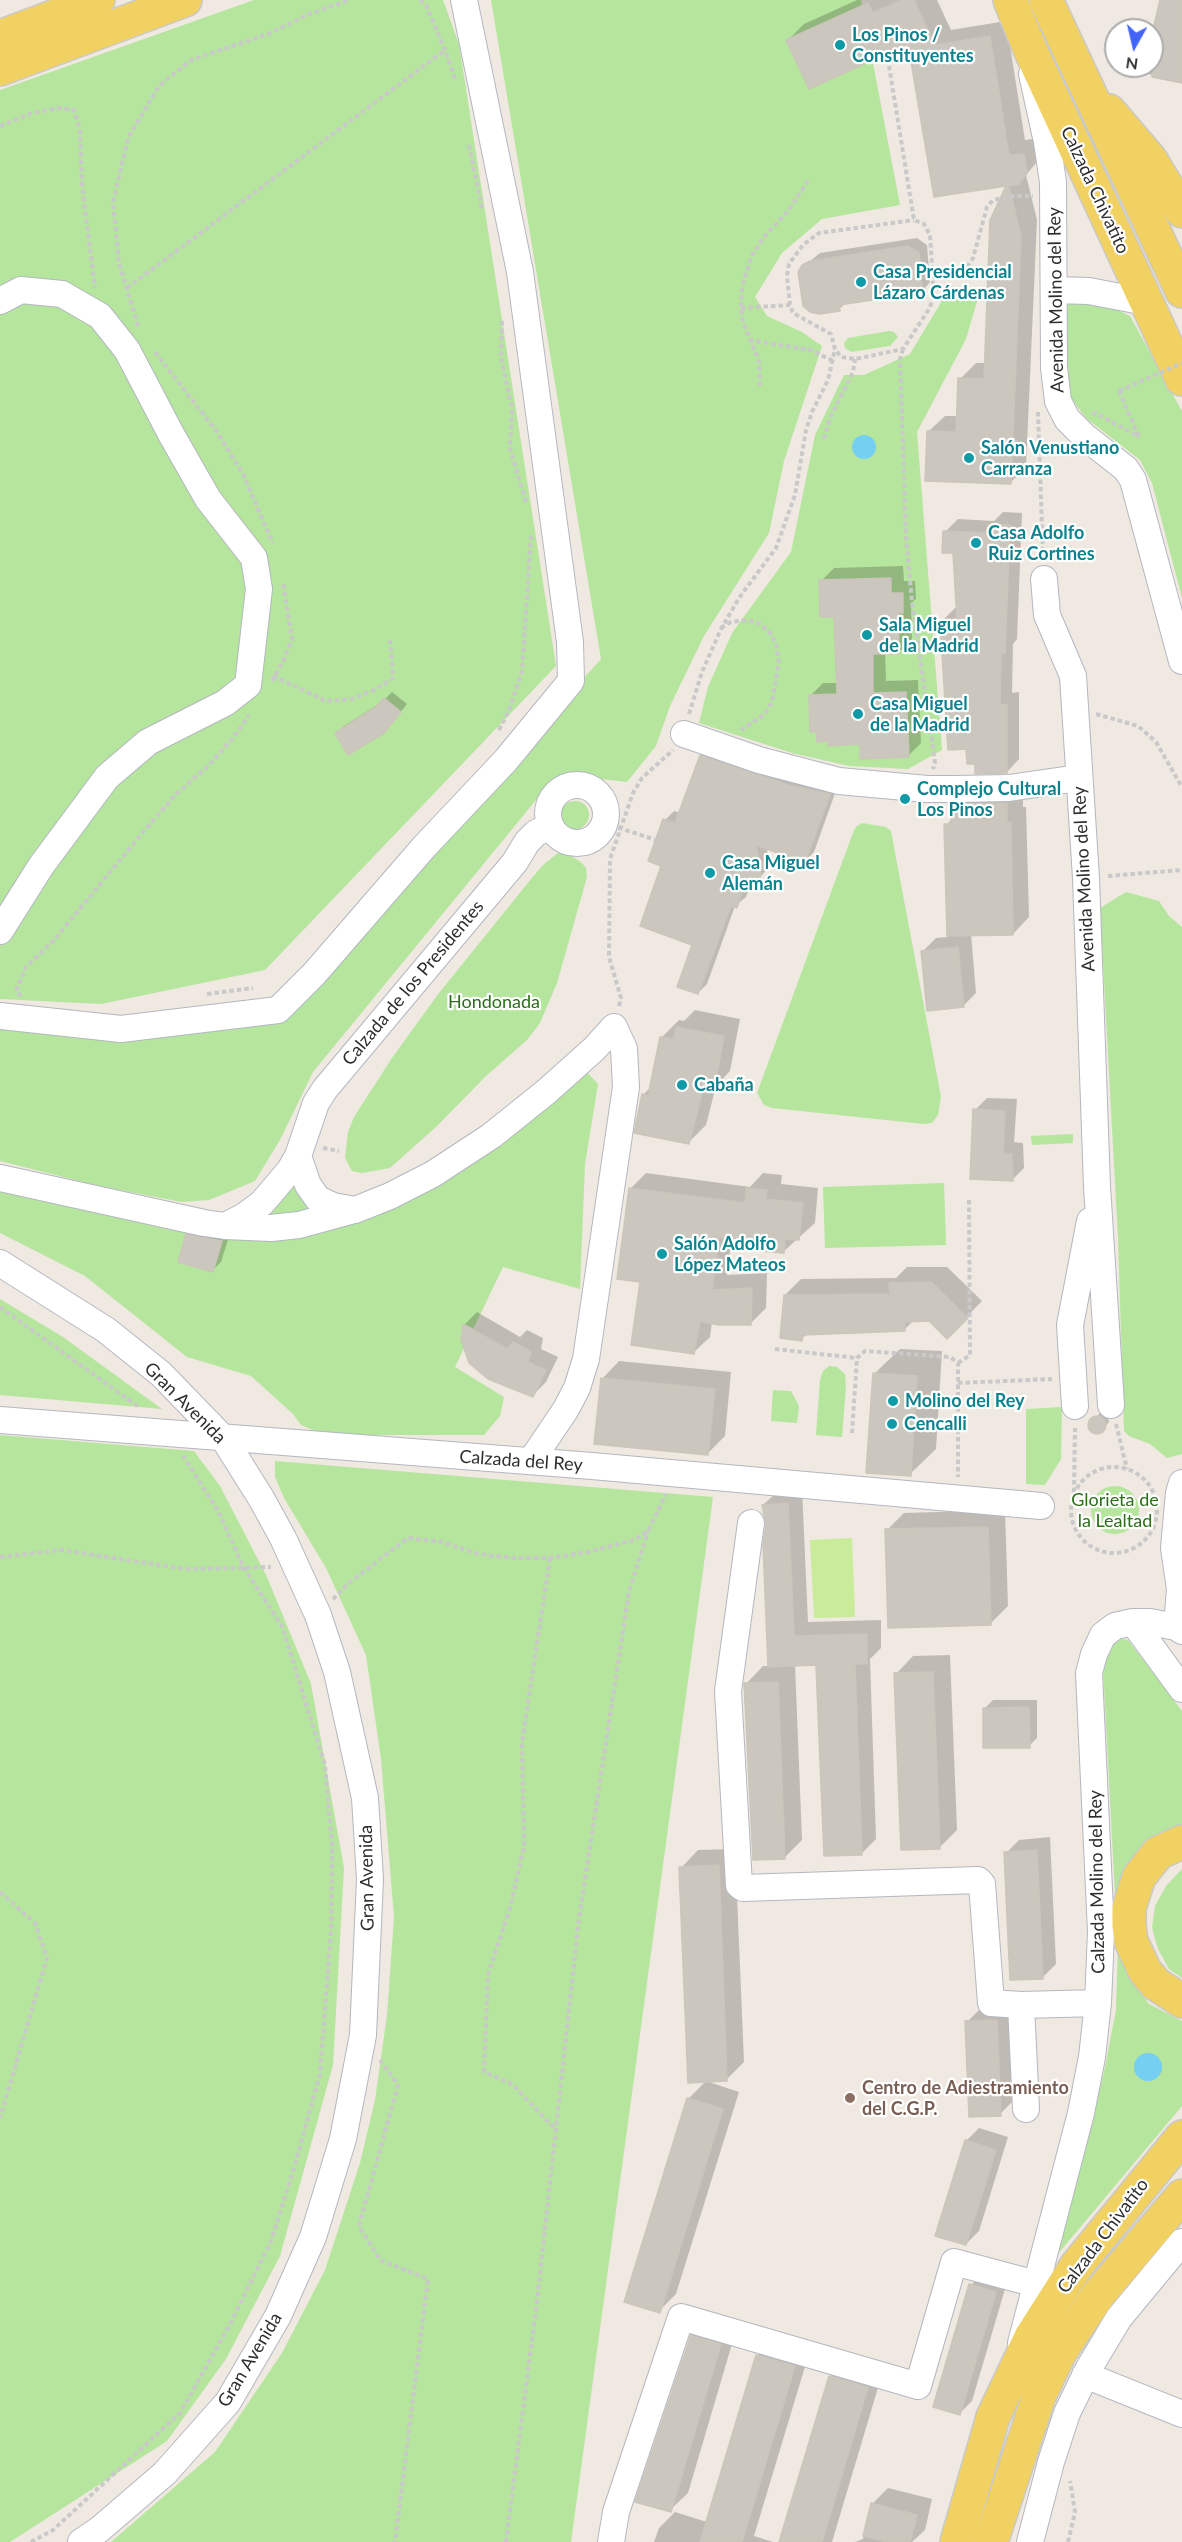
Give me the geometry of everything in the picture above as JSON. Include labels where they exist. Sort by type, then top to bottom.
[{"type":"main road","points":[[0,37],[98,0]]},
{"type":"main road","points":[[0,69],[185,0]]},
{"type":"main road","name":"Calzada Chivatito","points":[[1010,0],[1029,47],[1182,379]]},
{"type":"main road","name":"Calzada Chivatito","points":[[1046,0],[1182,291]]},
{"type":"main road","points":[[1089,91],[1150,159],[1182,211]]},
{"type":"main road","points":[[1182,1842],[1158,1854],[1139,1877],[1129,1908],[1129,1925],[1134,1949],[1145,1971],[1156,1984],[1182,2001]]},
{"type":"main road","name":"Calzada Chivatito","points":[[957,2542],[993,2417],[1030,2337],[1077,2265],[1182,2137]]},
{"type":"main road","name":"Calzada Chivatito","points":[[991,2542],[1039,2396],[1060,2352],[1098,2295],[1182,2196]]},
{"type":"street","points":[[0,1016],[121,1029],[278,1010],[314,974],[424,847],[506,760],[571,681],[570,642],[520,272],[464,0]]},
{"type":"street","name":"Avenida Molino del Rey","points":[[1029,47],[1053,182],[1054,368],[1058,401],[1067,419],[1125,469],[1133,480],[1182,661]]},
{"type":"street","points":[[1054,290],[1089,291],[1146,302]]},
{"type":"street","points":[[0,301],[21,291],[62,294],[100,316],[127,350],[208,499],[254,558],[259,589],[260,678],[225,703],[148,742],[107,777],[41,866],[0,931]]},
{"type":"street","name":"Avenida Molino del Rey","points":[[1044,579],[1047,615],[1073,676],[1086,878],[1097,1185],[1112,1404]]},
{"type":"street","points":[[690,736],[759,760],[839,781],[927,789],[1009,788],[1078,778]]},
{"type":"street","points":[[575,785],[594,790],[605,805],[613,826],[583,843],[564,840],[550,826],[548,818],[552,799],[566,787],[575,785]]},
{"type":"street","name":"Calzada de los Presidentes","points":[[225,1226],[243,1217],[262,1203],[279,1186],[298,1156],[308,1122],[325,1089],[515,862],[527,842],[536,833],[550,826]]},
{"type":"street","points":[[0,1178],[204,1223],[271,1228],[298,1225],[355,1210],[390,1196],[433,1174],[491,1136],[546,1092],[594,1049],[614,1027],[624,1049],[626,1087],[585,1359],[577,1388],[566,1409],[531,1461]]},
{"type":"street","points":[[298,1156],[308,1185],[318,1198],[333,1206],[355,1210]]},
{"type":"street","name":"Avenida Molino del Rey","points":[[1075,1406],[1070,1325],[1097,1185]]},
{"type":"street","name":"Gran Avenida","points":[[0,1263],[105,1330],[161,1374],[224,1439],[261,1498],[318,1615],[337,1672],[364,1798],[370,1878],[363,2035],[340,2150],[313,2237],[278,2316],[228,2403],[165,2473],[100,2529],[81,2542]]},
{"type":"street","name":"Calzada del Rey","points":[[0,1420],[531,1461],[1041,1506]]},
{"type":"street","points":[[1182,1483],[1174,1548],[1181,1585],[1178,1614],[1182,1621]]},
{"type":"street","points":[[751,1523],[728,1691],[739,1885],[743,1888],[978,1880],[982,1884],[991,2003],[1021,2005],[1098,2003]]},
{"type":"street","points":[[1133,1622],[1163,1624],[1182,1631]]},
{"type":"street","points":[[1133,1622],[1182,1689]]},
{"type":"street","name":"Calzada Molino del Rey","points":[[1014,2372],[1081,2113],[1092,2057],[1098,2003],[1101,1932],[1089,1673],[1094,1654],[1103,1635],[1115,1626],[1133,1622]]},
{"type":"street","points":[[1021,2005],[1026,2109]]},
{"type":"street","points":[[1030,2542],[1061,2433],[1085,2375],[1119,2318],[1182,2242]]},
{"type":"street","points":[[612,2542],[616,2512],[681,2317],[918,2386],[954,2262],[1036,2284]]},
{"type":"street","points":[[1085,2375],[1182,2414]]},
{"type":"path","points":[[141,336],[119,263],[113,202],[128,138],[159,86],[191,60],[268,33],[309,14],[349,0]]},
{"type":"path","points":[[420,0],[426,5],[458,89]]},
{"type":"path","points":[[127,288],[445,50]]},
{"type":"path","points":[[889,66],[914,220]]},
{"type":"path","points":[[0,126],[32,113],[60,108],[74,110],[80,129],[82,185],[88,242],[100,316]]},
{"type":"path","points":[[468,139],[470,160],[485,219]]},
{"type":"path","points":[[760,387],[759,362],[749,340],[741,308],[742,287],[751,257],[769,231],[789,210],[809,179]]},
{"type":"path","points":[[933,278],[956,276],[966,269],[973,258],[987,207],[993,200],[1011,196],[1040,196]]},
{"type":"path","points":[[903,349],[855,359],[841,357],[835,349],[831,334],[793,313],[790,305],[789,264],[803,245],[819,233],[914,220],[924,224],[930,235],[933,297],[930,309],[903,349],[900,359],[906,536],[912,602],[935,763],[927,789]]},
{"type":"path","points":[[741,308],[790,305]]},
{"type":"path","points":[[502,312],[501,358],[512,408],[510,448],[529,510]]},
{"type":"path","points":[[749,340],[811,350],[833,361]]},
{"type":"path","points":[[148,344],[218,432],[243,474],[276,552]]},
{"type":"path","points":[[690,736],[702,672],[720,628],[776,548],[795,495],[806,430],[828,380],[835,349]]},
{"type":"path","points":[[824,439],[830,418],[853,372],[855,359]]},
{"type":"path","points":[[1139,437],[1119,391],[1182,363]]},
{"type":"path","points":[[496,735],[509,710],[522,672],[531,531]]},
{"type":"path","points":[[274,677],[285,659],[292,639],[283,582]]},
{"type":"path","points":[[614,1027],[621,998],[609,957],[609,859],[613,826],[642,778],[690,736],[741,730],[765,714],[772,702],[779,661],[776,644],[770,633],[761,624],[747,620],[731,622],[720,628]]},
{"type":"path","points":[[260,678],[274,677],[326,701],[352,699],[374,690],[393,678],[390,640]]},
{"type":"path","points":[[260,678],[274,677]]},
{"type":"path","points":[[1075,708],[1138,726],[1156,742],[1182,787]]},
{"type":"path","points":[[23,999],[16,991],[26,967],[54,940],[175,795],[208,766],[234,737],[252,711]]},
{"type":"path","points":[[613,826],[656,840]]},
{"type":"path","points":[[1086,878],[1182,870]]},
{"type":"path","points":[[201,995],[264,987]]},
{"type":"path","points":[[958,1363],[970,1355],[969,1199]]},
{"type":"path","points":[[0,1307],[136,1405],[170,1434],[219,1511],[244,1568],[282,1626],[325,1765],[332,1845],[331,1932],[320,2074],[271,2241],[229,2326],[180,2413],[53,2530],[31,2542]]},
{"type":"path","points":[[775,1349],[857,1359]]},
{"type":"path","points":[[852,1433],[857,1359],[865,1352],[950,1357],[958,1363]]},
{"type":"path","points":[[958,1363],[958,1498]]},
{"type":"path","points":[[957,1383],[1073,1379]]},
{"type":"path","points":[[1112,1404],[1127,1470]]},
{"type":"path","points":[[1074,1492],[1082,1481],[1093,1473],[1107,1468],[1135,1473],[1146,1482],[1154,1495],[1155,1524],[1138,1546],[1125,1551],[1098,1550],[1077,1532],[1071,1509],[1074,1492],[1075,1406]]},
{"type":"path","points":[[506,2542],[556,2132],[579,1918],[612,1696],[629,1592],[648,1531],[675,1474]]},
{"type":"path","points":[[318,1615],[350,1582],[408,1538],[442,1542],[478,1554],[550,1558],[588,1552],[634,1540],[648,1531]]},
{"type":"path","points":[[0,1557],[62,1550],[185,1569],[296,1567]]},
{"type":"path","points":[[550,1558],[522,1742],[524,1847],[510,1908],[488,1975],[484,2072],[512,2084],[556,2132]]},
{"type":"path","points":[[0,1892],[35,1923],[47,1958],[0,2118]]},
{"type":"path","points":[[363,2035],[398,2085],[359,2226],[380,2260],[428,2279],[395,2542]]},
{"type":"path","points":[[1068,2542],[1075,2512],[1069,2480],[1070,2473]]},
{"type":"green space","points":[[254,0],[443,0],[459,44],[556,666],[265,970],[101,1004],[0,999],[0,90]]},
{"type":"green space","points":[[491,0],[861,0],[900,205],[822,219],[782,253],[755,297],[767,316],[802,332],[822,346],[784,461],[769,533],[704,636],[670,706],[656,746],[627,782],[567,775],[536,800],[313,1072],[280,1140],[255,1181],[209,1200],[182,1202],[99,1186],[0,1161],[0,1029],[85,1035],[277,1017],[601,659]]},
{"type":"green space","points":[[951,286],[980,291],[966,339],[917,432],[942,750],[908,769],[849,766],[792,753],[699,723],[708,687],[732,633],[791,552],[815,435],[844,375],[864,375],[910,354]]},
{"type":"green space","points":[[1064,295],[1099,301],[1130,316],[1182,411],[1182,598],[1152,483],[1140,460],[1086,418],[1070,397]]},
{"type":"green space","points":[[894,332],[898,337],[890,346],[851,352],[845,348],[844,343],[848,338]]},
{"type":"green space","points":[[575,801],[585,805],[589,815],[585,825],[575,829],[565,825],[561,815],[565,805]]},
{"type":"green space","points":[[862,823],[886,827],[891,831],[941,1097],[938,1115],[932,1123],[772,1108],[764,1105],[757,1093],[854,830]]},
{"type":"green space","name":"Hondonada","points":[[558,853],[570,855],[582,863],[586,868],[587,877],[557,983],[540,1023],[527,1040],[390,1168],[362,1173],[352,1171],[345,1158],[348,1132],[354,1117],[392,1058],[439,993],[531,879]]},
{"type":"green space","points":[[1126,892],[1159,901],[1169,916],[1182,927],[1182,1454],[1167,1458],[1150,1444],[1129,1436],[1124,1431],[1118,1238],[1100,908]]},
{"type":"green space","points":[[585,1070],[598,1084],[585,1164],[580,1289],[503,1267],[455,1367],[504,1397],[500,1416],[484,1435],[325,1435],[301,1425],[293,1414],[251,1376],[187,1357],[85,1276],[0,1233],[0,1185],[235,1237],[423,1192]]},
{"type":"green space","points":[[1073,1134],[1073,1143],[1032,1145],[1031,1136]]},
{"type":"green space","points":[[944,1183],[946,1245],[825,1248],[823,1187]]},
{"type":"green space","points":[[294,1186],[300,1187],[312,1212],[272,1218],[270,1213],[272,1209]]},
{"type":"green space","points":[[0,1299],[63,1337],[162,1409],[0,1395]]},
{"type":"green space","points":[[829,1366],[837,1367],[845,1374],[842,1437],[816,1435],[820,1380],[823,1371]]},
{"type":"green space","points":[[773,1390],[791,1391],[799,1406],[797,1423],[771,1421]]},
{"type":"green space","points":[[1062,1407],[1061,1459],[1045,1485],[1026,1484],[1026,1409]]},
{"type":"green space","points":[[0,1435],[194,1451],[220,1486],[267,1577],[311,1684],[344,1868],[333,2065],[280,2256],[226,2359],[167,2441],[10,2542],[0,2542]]},
{"type":"green space","points":[[275,1461],[713,1497],[571,2542],[111,2542],[215,2452],[282,2353],[325,2270],[360,2163],[375,2100],[387,2015],[394,1917],[381,1759],[366,1655],[326,1568],[284,1498],[275,1477]]},
{"type":"green space","name":"Glorieta de la Lealtad","points":[[1115,1486],[1132,1493],[1139,1510],[1132,1527],[1115,1534],[1098,1527],[1091,1510],[1098,1493]]},
{"type":"green space","points":[[852,1538],[855,1617],[814,1618],[810,1540]]},
{"type":"green space","points":[[1120,1638],[1128,1640],[1182,1711],[1182,1824],[1151,1839],[1131,1864],[1115,1895],[1103,1667],[1114,1644]]},
{"type":"green space","points":[[1182,1869],[1182,1978],[1169,1969],[1158,1949],[1152,1928],[1155,1906],[1166,1886]]},
{"type":"green space","points":[[1118,1946],[1130,1977],[1149,2004],[1182,2021],[1182,2106],[1057,2255],[1104,2072],[1116,2010]]},
{"type":"water","points":[[864,435],[872,439],[876,447],[872,455],[864,459],[856,455],[852,447],[856,439]]},
{"type":"water","points":[[1148,2053],[1158,2057],[1162,2067],[1158,2077],[1148,2081],[1138,2077],[1134,2067],[1138,2057]]},
{"type":"building","points":[[901,0],[914,0],[935,45],[990,36],[1009,155],[1024,154],[1027,173],[1019,184],[1009,186],[1021,236],[1011,484],[925,481],[927,431],[956,432],[958,378],[984,379],[990,220],[1006,186],[934,197],[908,44],[809,89],[786,40],[868,3],[873,13]]},
{"type":"building","points":[[1160,0],[1182,0],[1182,83],[1157,78],[1164,78],[1164,18],[1156,18]]},
{"type":"building","name":"Casa Presidencial Lázaro Cárdenas","points":[[908,246],[919,253],[922,292],[918,298],[906,300],[906,295],[839,305],[840,311],[819,314],[810,312],[803,306],[798,272],[802,265],[810,261]]},
{"type":"building","points":[[988,524],[1010,525],[1005,654],[1001,653],[1000,705],[1007,704],[1007,773],[975,774],[975,764],[967,764],[966,749],[948,750],[940,620],[957,621],[953,553],[942,553],[943,531],[988,533]]},
{"type":"building","points":[[891,578],[891,593],[903,593],[903,613],[898,613],[899,654],[873,654],[873,693],[906,692],[909,757],[860,759],[860,744],[828,746],[828,741],[817,742],[817,732],[810,732],[809,695],[837,694],[834,617],[820,617],[819,580]]},
{"type":"building","points":[[384,698],[401,712],[384,733],[348,755],[335,733],[376,707]]},
{"type":"building","name":"Casa Miguel Alemán","points":[[700,755],[791,786],[830,794],[805,863],[756,845],[761,871],[760,878],[755,884],[743,889],[737,908],[731,906],[698,994],[677,987],[692,945],[640,926],[661,866],[648,861],[663,819],[675,823]]},
{"type":"building","points":[[1007,803],[1007,823],[1011,822],[1013,935],[947,936],[944,824],[951,824],[951,804]]},
{"type":"building","points":[[958,947],[964,1007],[927,1011],[921,951]]},
{"type":"building","name":"Cabaña","points":[[676,1027],[724,1036],[714,1090],[703,1089],[689,1144],[634,1133],[642,1094],[648,1096],[660,1037],[674,1039]]},
{"type":"building","points":[[973,1109],[1005,1111],[1003,1153],[1012,1154],[1013,1181],[970,1179]]},
{"type":"building","points":[[629,1188],[745,1203],[746,1188],[767,1190],[766,1199],[803,1203],[799,1240],[785,1239],[784,1253],[759,1251],[760,1241],[719,1237],[712,1290],[752,1288],[751,1325],[719,1325],[700,1321],[694,1354],[631,1345],[640,1282],[617,1279]]},
{"type":"building","points":[[186,1234],[222,1241],[213,1272],[178,1262]]},
{"type":"building","points":[[931,1282],[968,1318],[947,1339],[929,1321],[905,1322],[905,1331],[803,1335],[802,1341],[780,1338],[784,1295],[890,1294],[889,1283]]},
{"type":"building","points":[[463,1324],[507,1349],[513,1342],[531,1352],[528,1362],[546,1370],[533,1397],[488,1379],[469,1363],[461,1339]]},
{"type":"building","name":"Molino del Rey","points":[[873,1373],[917,1376],[911,1476],[866,1473]]},
{"type":"building","points":[[601,1378],[715,1389],[708,1455],[594,1444]]},
{"type":"building","points":[[1097,1416],[1105,1421],[1106,1425],[1101,1433],[1097,1434],[1089,1429],[1088,1425],[1093,1417]]},
{"type":"building","points":[[788,1503],[794,1636],[867,1634],[867,1664],[855,1664],[862,1855],[824,1856],[816,1665],[768,1667],[763,1544],[766,1524],[762,1505]]},
{"type":"building","points":[[988,1527],[991,1625],[888,1628],[885,1529]]},
{"type":"building","points":[[933,1672],[940,1849],[901,1850],[894,1673]]},
{"type":"building","points":[[778,1682],[785,1859],[753,1860],[744,1683]]},
{"type":"building","points":[[1029,1707],[1030,1748],[983,1748],[983,1708]]},
{"type":"building","points":[[1037,1850],[1043,1979],[1010,1980],[1004,1852]]},
{"type":"building","points":[[719,1865],[727,2081],[688,2083],[679,1867]]},
{"type":"building","points":[[997,2020],[1001,2116],[969,2117],[965,2021]]},
{"type":"building","points":[[687,2098],[723,2109],[660,2313],[624,2302]]},
{"type":"building","points":[[965,2140],[996,2150],[966,2245],[935,2236]]},
{"type":"building","points":[[969,2284],[996,2292],[960,2415],[933,2407]]},
{"type":"building","points":[[691,2335],[721,2344],[671,2512],[635,2502]]},
{"type":"building","points":[[756,2355],[795,2366],[742,2542],[700,2542]]},
{"type":"building","points":[[829,2376],[868,2387],[822,2542],[779,2542]]},
{"type":"building","points":[[871,2503],[917,2515],[910,2542],[888,2542],[863,2536]]},
{"type":"place","name":"Los Pinos / Constituyentes","points":[[840,45]]},
{"type":"place","name":"Casa Presidencial Lázaro Cárdenas","points":[[861,282]]},
{"type":"place","name":"Salón Venustiano Carranza","points":[[969,458]]},
{"type":"place","name":"Casa Adolfo Ruiz Cortines","points":[[976,543]]},
{"type":"place","name":"Sala Miguel de la Madrid","points":[[867,635]]},
{"type":"place","name":"Casa Miguel de la Madrid","points":[[858,714]]},
{"type":"place","name":"Complejo Cultural Los Pinos","points":[[905,799]]},
{"type":"place","name":"Casa Miguel Alemán","points":[[710,873]]},
{"type":"place","name":"Cabaña","points":[[682,1085]]},
{"type":"place","name":"Salón Adolfo López Mateos","points":[[662,1254]]},
{"type":"place","name":"Molino del Rey","points":[[893,1401]]},
{"type":"place","name":"Cencalli","points":[[892,1424]]},
{"type":"place","name":"Centro de Adiestramiento del C.G.P.","points":[[850,2098]]}]
